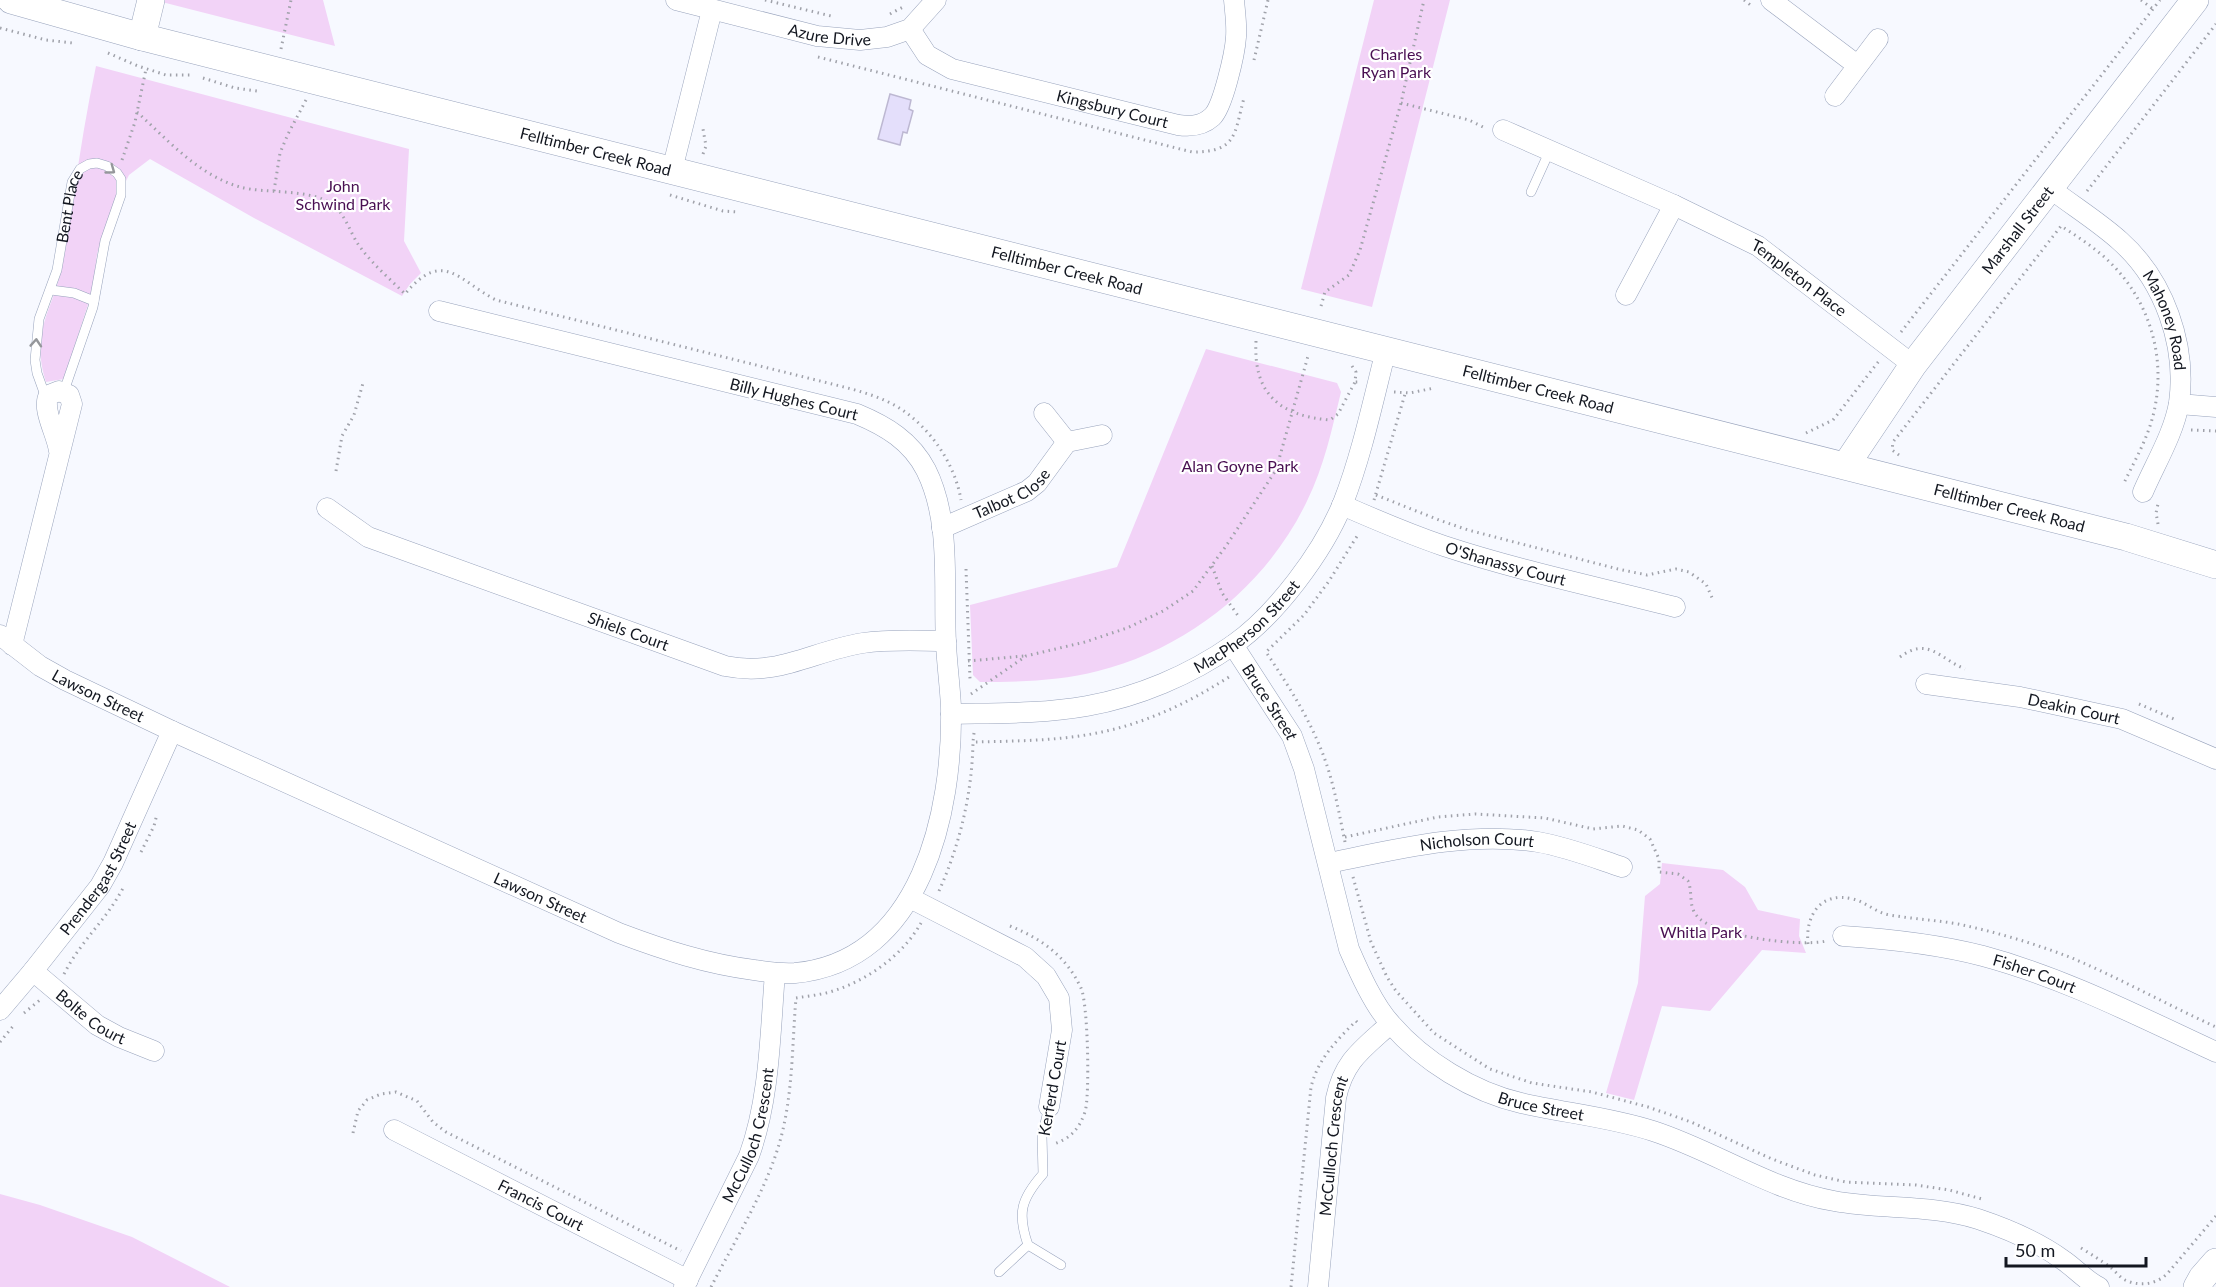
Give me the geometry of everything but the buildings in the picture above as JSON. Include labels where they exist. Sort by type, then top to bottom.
[{"type":"main road","name":"Felltimber Creek Road","points":[[11,0],[142,37],[1846,465],[2126,537],[2216,565]]},
{"type":"main road","points":[[142,37],[151,0]]},
{"type":"main road","name":"Marshall Street","points":[[1846,465],[1913,365],[2050,189],[2190,2]]},
{"type":"main road","name":"Felltimber Creek Road","points":[[2126,537],[2216,552]]},
{"type":"street","name":"Azure Drive","points":[[676,0],[840,40],[887,37],[910,29]]},
{"type":"street","points":[[910,29],[936,0]]},
{"type":"street","name":"Kingsbury Court","points":[[910,29],[927,55],[952,69],[1191,127],[1202,124],[1213,116],[1219,109],[1223,98],[1236,38],[1234,0]]},
{"type":"street","points":[[1771,0],[1857,65]]},
{"type":"street","points":[[672,170],[712,10]]},
{"type":"street","points":[[1835,96],[1878,39]]},
{"type":"street","name":"Templeton Place","points":[[1503,130],[1674,205],[1758,246],[1913,365]]},
{"type":"street","name":"Mahoney Road","points":[[2050,189],[2121,242],[2145,268],[2173,323],[2178,350],[2179,404],[2152,494]]},
{"type":"street","points":[[1626,295],[1674,205]]},
{"type":"street","name":"Billy Hughes Court","points":[[439,311],[866,418],[883,425],[907,443],[925,468],[937,497],[942,528],[951,714]]},
{"type":"street","name":"MacPherson Street","points":[[951,714],[972,704],[1039,712],[1087,706],[1126,697],[1159,685],[1194,668],[1233,645],[1272,610],[1300,576],[1322,543],[1342,505],[1353,476],[1386,350]]},
{"type":"street","name":"Bent Place","points":[[6,640],[59,451],[56,434],[46,409],[55,396]]},
{"type":"street","points":[[2179,404],[2216,407]]},
{"type":"street","points":[[1044,413],[1067,442],[1102,435]]},
{"type":"street","name":"Talbot Close","points":[[942,528],[1027,491],[1037,483],[1067,442]]},
{"type":"street","name":"O'Shanassy Court","points":[[1342,505],[1445,546],[1675,607]]},
{"type":"street","name":"Shiels Court","points":[[327,508],[368,537],[724,666],[745,670],[772,668],[862,643],[946,641]]},
{"type":"street","name":"Lawson Street","points":[[6,640],[40,666],[65,680],[172,731],[619,933],[670,952],[722,966],[775,973],[795,973],[825,967],[853,956],[876,939],[897,917],[910,897],[935,838],[943,807],[949,759],[951,714]]},
{"type":"street","name":"Bruce Street","points":[[1233,645],[1292,735],[1304,769],[1349,949],[1359,974],[1390,1023],[1424,1055],[1459,1078],[1491,1094],[1520,1102],[1611,1119],[1655,1131],[1804,1195],[1836,1202],[1940,1210],[1981,1220],[2033,1241],[2063,1260],[2096,1286]]},
{"type":"street","name":"Deakin Court","points":[[1926,684],[2020,697],[2122,718],[2216,759]]},
{"type":"street","name":"Prendergast Street","points":[[0,1010],[100,886],[113,863],[172,731]]},
{"type":"street","name":"Nicholson Court","points":[[1329,863],[1438,842],[1505,838],[1555,845],[1622,867]]},
{"type":"street","name":"Kerferd Court","points":[[910,897],[1025,957],[1046,976],[1059,998],[1062,1030],[1049,1107]]},
{"type":"street","name":"Fisher Court","points":[[1842,936],[1892,939],[1941,946],[2009,963],[2082,990],[2216,1052]]},
{"type":"street","name":"Bolte Court","points":[[33,971],[97,1025],[154,1051]]},
{"type":"street","name":"McCulloch Crescent","points":[[686,1283],[749,1156],[756,1136],[764,1106],[775,973]]},
{"type":"street","name":"McCulloch Crescent","points":[[1318,1287],[1336,1098],[1340,1079],[1352,1059],[1390,1023]]},
{"type":"street","name":"Francis Court","points":[[394,1130],[686,1283]]},
{"type":"lane","points":[[1531,192],[1550,150]]},
{"type":"lane","name":"Bent Place","points":[[55,396],[37,373],[35,354],[39,319],[51,290],[58,263],[69,194],[74,177],[84,166],[92,164],[107,166],[117,173]]},
{"type":"lane","points":[[55,396],[94,301],[104,247],[121,195],[122,185],[117,173]]},
{"type":"lane","points":[[51,290],[74,293],[94,301]]},
{"type":"lane","name":"Kerferd Court","points":[[1028,1245],[1021,1216],[1030,1189],[1043,1174],[1042,1136],[1049,1107]]},
{"type":"lane","points":[[999,1272],[1028,1245],[1061,1265]]},
{"type":"path","points":[[278,71],[291,0]]},
{"type":"path","points":[[765,0],[839,18]]},
{"type":"path","points":[[1321,306],[1325,292],[1349,275],[1360,250],[1401,103],[1424,0]]},
{"type":"path","points":[[2141,0],[2153,9]]},
{"type":"path","points":[[1798,453],[1804,435],[1833,420],[2160,0]]},
{"type":"path","points":[[885,16],[909,2]]},
{"type":"path","points":[[2087,191],[2216,24]]},
{"type":"path","points":[[117,173],[137,112],[146,69]]},
{"type":"path","points":[[274,191],[280,153],[306,99]]},
{"type":"path","points":[[1401,103],[1469,120],[1484,127],[1503,130]]},
{"type":"path","points":[[137,112],[207,172],[241,188],[304,195],[334,206],[364,252],[405,294],[428,274],[446,271],[463,277],[471,285],[496,300],[866,393],[900,408],[932,437],[949,462],[959,488],[964,518]]},
{"type":"path","points":[[1909,483],[1913,467],[1892,450],[1893,442],[2061,226],[2103,256],[2121,275],[2142,304],[2155,342],[2158,364],[2157,400],[2150,427],[2123,485]]},
{"type":"path","points":[[1256,335],[1257,373],[1263,386],[1270,398],[1293,413],[1307,418],[1330,420],[1338,414],[1355,382]]},
{"type":"path","points":[[947,662],[1026,656],[1085,642],[1127,628],[1163,611],[1193,591],[1276,470],[1308,356]]},
{"type":"path","points":[[336,471],[342,436],[354,415],[363,383]]},
{"type":"path","points":[[1405,394],[1368,516],[1329,581],[1304,615],[1266,652],[1295,697],[1324,757],[1334,788],[1367,930],[1387,977],[1411,1009],[1434,1033],[1490,1069],[1532,1083],[1592,1092],[1648,1107],[1691,1122],[1772,1159],[1815,1175],[1846,1182],[1916,1185],[1949,1190],[1987,1200]]},
{"type":"path","points":[[2188,439],[2192,430],[2216,431]]},
{"type":"path","points":[[2152,494],[2157,507],[2158,525]]},
{"type":"path","points":[[1376,495],[1468,530],[1618,569],[1647,575],[1676,569],[1689,572],[1706,584],[1713,600]]},
{"type":"path","points":[[711,1287],[764,1183],[780,1139],[789,1087],[796,998],[833,992],[865,977],[904,946],[930,908],[950,864],[968,796],[974,742],[965,562]]},
{"type":"path","points":[[1212,566],[1226,599],[1250,630]]},
{"type":"path","points":[[972,704],[1026,656]]},
{"type":"path","points":[[974,742],[1047,740],[1104,732],[1170,710],[1202,695],[1247,665]]},
{"type":"path","points":[[1659,872],[1674,873],[1685,878],[1690,885],[1695,914],[1703,922],[1721,931],[1801,944],[1842,936]]},
{"type":"path","points":[[353,1133],[358,1111],[367,1100],[381,1094],[403,1094],[417,1101],[433,1122],[446,1132],[698,1260],[718,1274]]},
{"type":"path","points":[[2072,1242],[2123,1278],[2148,1286],[2161,1280],[2167,1274],[2216,1216]]},
{"type":"green space","points":[[154,0],[323,0],[335,46]]},
{"type":"green space","name":"Charles Ryan Park","points":[[1374,0],[1450,0],[1372,307],[1301,289]]},
{"type":"green space","name":"John Schwind Park","points":[[96,66],[409,149],[404,241],[421,273],[402,296],[254,218],[150,159],[129,175],[111,211],[97,254],[93,289],[64,379],[46,382],[40,349],[41,336],[62,267]]},
{"type":"green space","name":"Alan Goyne Park","points":[[1206,349],[1337,383],[1341,392],[1323,461],[1307,501],[1290,531],[1270,560],[1247,586],[1221,609],[1163,647],[1131,661],[1069,677],[980,682],[973,675],[970,605],[1117,567]]},
{"type":"green space","name":"Whitla Park","points":[[1662,863],[1723,870],[1745,887],[1758,910],[1800,919],[1799,936],[1806,953],[1762,950],[1710,1011],[1662,1006],[1634,1100],[1606,1093],[1638,983],[1645,896],[1660,884]]},
{"type":"green space","points":[[0,1194],[40,1205],[132,1237],[230,1287],[0,1287]]}]
